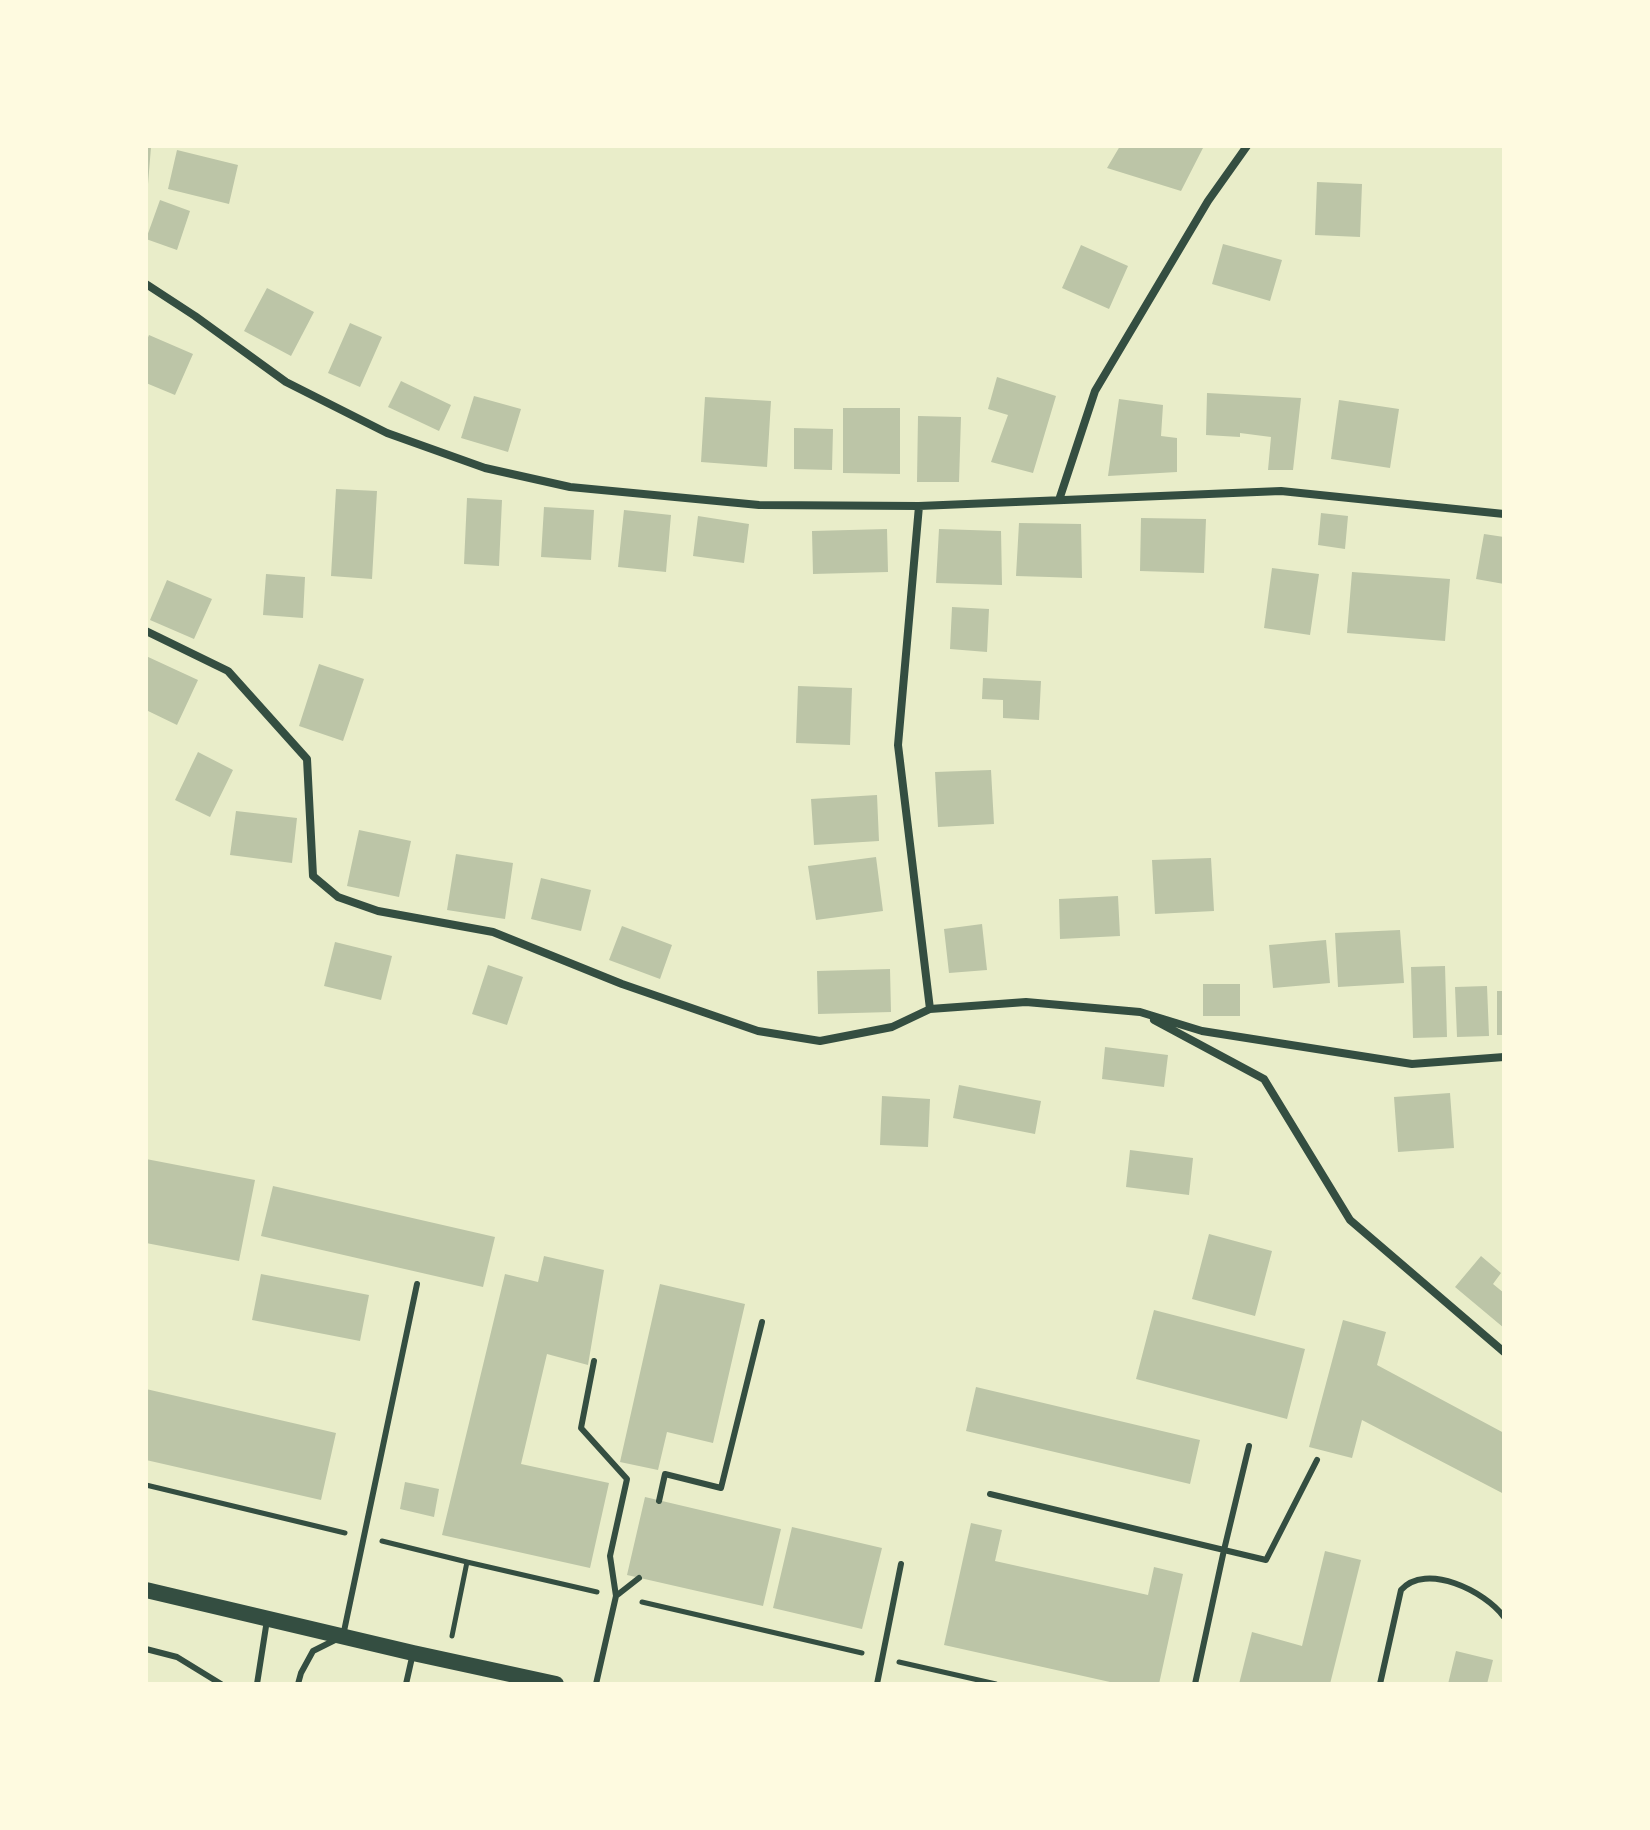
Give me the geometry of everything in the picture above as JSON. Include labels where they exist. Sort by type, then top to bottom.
[{"type":"main road","points":[[146,1590],[556,1684]]},
{"type":"street","points":[[1059,500],[1095,391],[1208,201],[1247,146]]},
{"type":"street","points":[[146,284],[286,382],[387,433],[485,468],[570,487],[759,505],[919,506],[1281,491],[1504,514]]},
{"type":"street","points":[[919,506],[898,745],[930,1009]]},
{"type":"street","points":[[146,631],[228,671],[307,759],[313,876],[338,897],[378,911],[493,932],[622,984],[758,1031],[820,1041],[892,1027],[930,1009],[1026,1002],[1140,1012],[1202,1031],[1412,1064],[1504,1057]]},
{"type":"street","points":[[1140,1012],[1264,1079],[1350,1220],[1504,1352]]},
{"type":"lane","points":[[298,1684],[313,1651],[343,1636],[417,1284]]},
{"type":"lane","points":[[659,1501],[665,1474],[721,1488],[762,1322]]},
{"type":"lane","points":[[594,1361],[581,1428],[627,1479],[610,1556],[616,1596],[596,1684]]},
{"type":"lane","points":[[1195,1684],[1249,1446]]},
{"type":"lane","points":[[990,1494],[1266,1560],[1317,1460]]},
{"type":"lane","points":[[877,1684],[901,1564]]},
{"type":"lane","points":[[616,1596],[639,1578]]},
{"type":"lane","points":[[1380,1684],[1401,1590],[1408,1582],[1429,1578],[1455,1584],[1492,1603],[1504,1617]]},
{"type":"lane","points":[[257,1684],[267,1619]]},
{"type":"lane","points":[[146,1649],[177,1657],[221,1684]]},
{"type":"lane","points":[[406,1684],[413,1653]]},
{"type":"path","points":[[146,1485],[996,1684]]},
{"type":"path","points":[[447,1661],[467,1562]]},
{"type":"building","points":[[1120,146],[1204,146],[1181,191],[1107,168]]},
{"type":"building","points":[[146,147],[151,147],[148,184],[146,184]]},
{"type":"building","points":[[177,150],[238,165],[229,204],[168,189]]},
{"type":"building","points":[[1317,182],[1362,184],[1360,237],[1315,235]]},
{"type":"building","points":[[160,200],[190,211],[177,250],[146,239]]},
{"type":"building","points":[[1223,244],[1282,260],[1270,301],[1212,284]]},
{"type":"building","points":[[1081,245],[1128,266],[1109,309],[1062,288]]},
{"type":"building","points":[[267,288],[314,312],[291,356],[244,331]]},
{"type":"building","points":[[350,323],[382,337],[360,387],[328,373]]},
{"type":"building","points":[[149,335],[193,354],[175,395],[146,383],[146,342]]},
{"type":"building","points":[[997,377],[1056,396],[1033,473],[991,462],[1008,415],[988,409]]},
{"type":"building","points":[[401,381],[451,405],[439,431],[388,407]]},
{"type":"building","points":[[1207,393],[1301,398],[1293,470],[1268,470],[1271,437],[1240,433],[1240,437],[1206,435]]},
{"type":"building","points":[[474,396],[521,409],[508,452],[461,438]]},
{"type":"building","points":[[705,397],[771,401],[767,467],[701,462]]},
{"type":"building","points":[[1119,399],[1163,405],[1161,436],[1177,438],[1177,472],[1108,476]]},
{"type":"building","points":[[1339,400],[1399,409],[1390,468],[1331,459]]},
{"type":"building","points":[[843,408],[900,408],[900,474],[843,473]]},
{"type":"building","points":[[918,416],[961,417],[959,482],[917,482]]},
{"type":"building","points":[[794,428],[833,429],[832,470],[794,469]]},
{"type":"building","points":[[336,489],[377,491],[372,579],[331,576]]},
{"type":"building","points":[[467,498],[502,500],[499,566],[464,564]]},
{"type":"building","points":[[544,507],[594,510],[591,560],[541,557]]},
{"type":"building","points":[[624,510],[671,515],[666,572],[618,567]]},
{"type":"building","points":[[1321,513],[1348,516],[1345,549],[1318,545]]},
{"type":"building","points":[[698,516],[749,524],[744,563],[693,556]]},
{"type":"building","points":[[1141,518],[1206,519],[1204,573],[1140,571]]},
{"type":"building","points":[[1019,523],[1081,524],[1082,578],[1016,576]]},
{"type":"building","points":[[887,529],[888,572],[813,574],[812,531]]},
{"type":"building","points":[[939,529],[1001,531],[1002,585],[936,583]]},
{"type":"building","points":[[1484,534],[1504,537],[1504,584],[1476,579]]},
{"type":"building","points":[[1272,568],[1319,574],[1310,635],[1264,628]]},
{"type":"building","points":[[1352,572],[1450,579],[1445,641],[1347,633]]},
{"type":"building","points":[[266,574],[305,577],[303,618],[263,615]]},
{"type":"building","points":[[167,580],[212,599],[194,639],[150,620]]},
{"type":"building","points":[[952,607],[989,609],[987,652],[950,649]]},
{"type":"building","points":[[146,656],[198,680],[177,725],[146,710]]},
{"type":"building","points":[[319,664],[364,679],[343,741],[299,726]]},
{"type":"building","points":[[983,678],[1041,681],[1039,720],[1003,718],[1003,700],[982,699]]},
{"type":"building","points":[[798,686],[852,688],[850,745],[796,743]]},
{"type":"building","points":[[198,752],[233,770],[210,817],[175,800]]},
{"type":"building","points":[[991,770],[994,824],[938,827],[935,772]]},
{"type":"building","points":[[877,795],[879,841],[814,845],[811,799]]},
{"type":"building","points":[[236,811],[297,818],[292,863],[230,855]]},
{"type":"building","points":[[359,830],[411,841],[399,897],[347,886]]},
{"type":"building","points":[[456,854],[513,863],[505,919],[447,910]]},
{"type":"building","points":[[876,857],[883,911],[816,920],[808,866]]},
{"type":"building","points":[[1211,858],[1214,911],[1155,914],[1152,860]]},
{"type":"building","points":[[541,878],[591,890],[581,931],[531,919]]},
{"type":"building","points":[[1118,896],[1120,936],[1060,939],[1059,899]]},
{"type":"building","points":[[982,924],[987,970],[949,973],[944,929]]},
{"type":"building","points":[[622,926],[672,945],[660,979],[609,960]]},
{"type":"building","points":[[1400,930],[1404,983],[1338,987],[1335,933]]},
{"type":"building","points":[[1326,940],[1330,983],[1273,988],[1269,945]]},
{"type":"building","points":[[335,942],[392,956],[381,1000],[324,986]]},
{"type":"building","points":[[488,965],[523,977],[507,1025],[472,1014]]},
{"type":"building","points":[[1445,966],[1447,1037],[1413,1038],[1411,967]]},
{"type":"building","points":[[890,969],[891,1012],[818,1014],[817,971]]},
{"type":"building","points":[[1203,984],[1240,984],[1240,1016],[1203,1016]]},
{"type":"building","points":[[1487,986],[1489,1036],[1457,1037],[1455,987]]},
{"type":"building","points":[[1497,991],[1504,991],[1504,1035],[1497,1035]]},
{"type":"building","points":[[1105,1047],[1168,1055],[1164,1087],[1102,1079]]},
{"type":"building","points":[[959,1085],[1041,1101],[1035,1134],[953,1118]]},
{"type":"building","points":[[1450,1093],[1454,1148],[1398,1152],[1394,1097]]},
{"type":"building","points":[[882,1096],[930,1099],[928,1147],[880,1145]]},
{"type":"building","points":[[1130,1150],[1193,1158],[1189,1195],[1126,1187]]},
{"type":"building","points":[[146,1159],[255,1180],[239,1261],[146,1243]]},
{"type":"building","points":[[273,1186],[495,1237],[483,1287],[261,1236]]},
{"type":"building","points":[[1209,1234],[1272,1251],[1255,1316],[1192,1299]]},
{"type":"building","points":[[544,1256],[604,1270],[588,1365],[547,1354],[521,1464],[609,1483],[590,1568],[442,1535],[505,1274],[538,1282]]},
{"type":"building","points":[[1481,1256],[1501,1273],[1493,1284],[1504,1293],[1504,1328],[1455,1287]]},
{"type":"building","points":[[261,1274],[369,1295],[360,1341],[252,1320]]},
{"type":"building","points":[[660,1284],[745,1304],[713,1443],[667,1432],[658,1470],[620,1462]]},
{"type":"building","points":[[1154,1310],[1305,1349],[1287,1419],[1136,1379]]},
{"type":"building","points":[[1343,1320],[1386,1332],[1377,1365],[1504,1433],[1504,1494],[1362,1420],[1352,1458],[1309,1447]]},
{"type":"building","points":[[976,1387],[1200,1440],[1190,1484],[966,1431]]},
{"type":"building","points":[[146,1389],[336,1433],[321,1500],[146,1460]]},
{"type":"building","points":[[405,1482],[439,1489],[434,1517],[400,1509]]},
{"type":"building","points":[[645,1497],[781,1529],[763,1606],[627,1575]]},
{"type":"building","points":[[971,1523],[1002,1530],[995,1561],[1148,1595],[1154,1567],[1183,1574],[1159,1684],[1119,1684],[944,1645]]},
{"type":"building","points":[[792,1527],[882,1548],[862,1629],[773,1608]]},
{"type":"building","points":[[1325,1551],[1361,1560],[1330,1684],[1239,1684],[1252,1632],[1302,1646]]},
{"type":"building","points":[[1456,1651],[1493,1660],[1487,1684],[1448,1684]]}]
